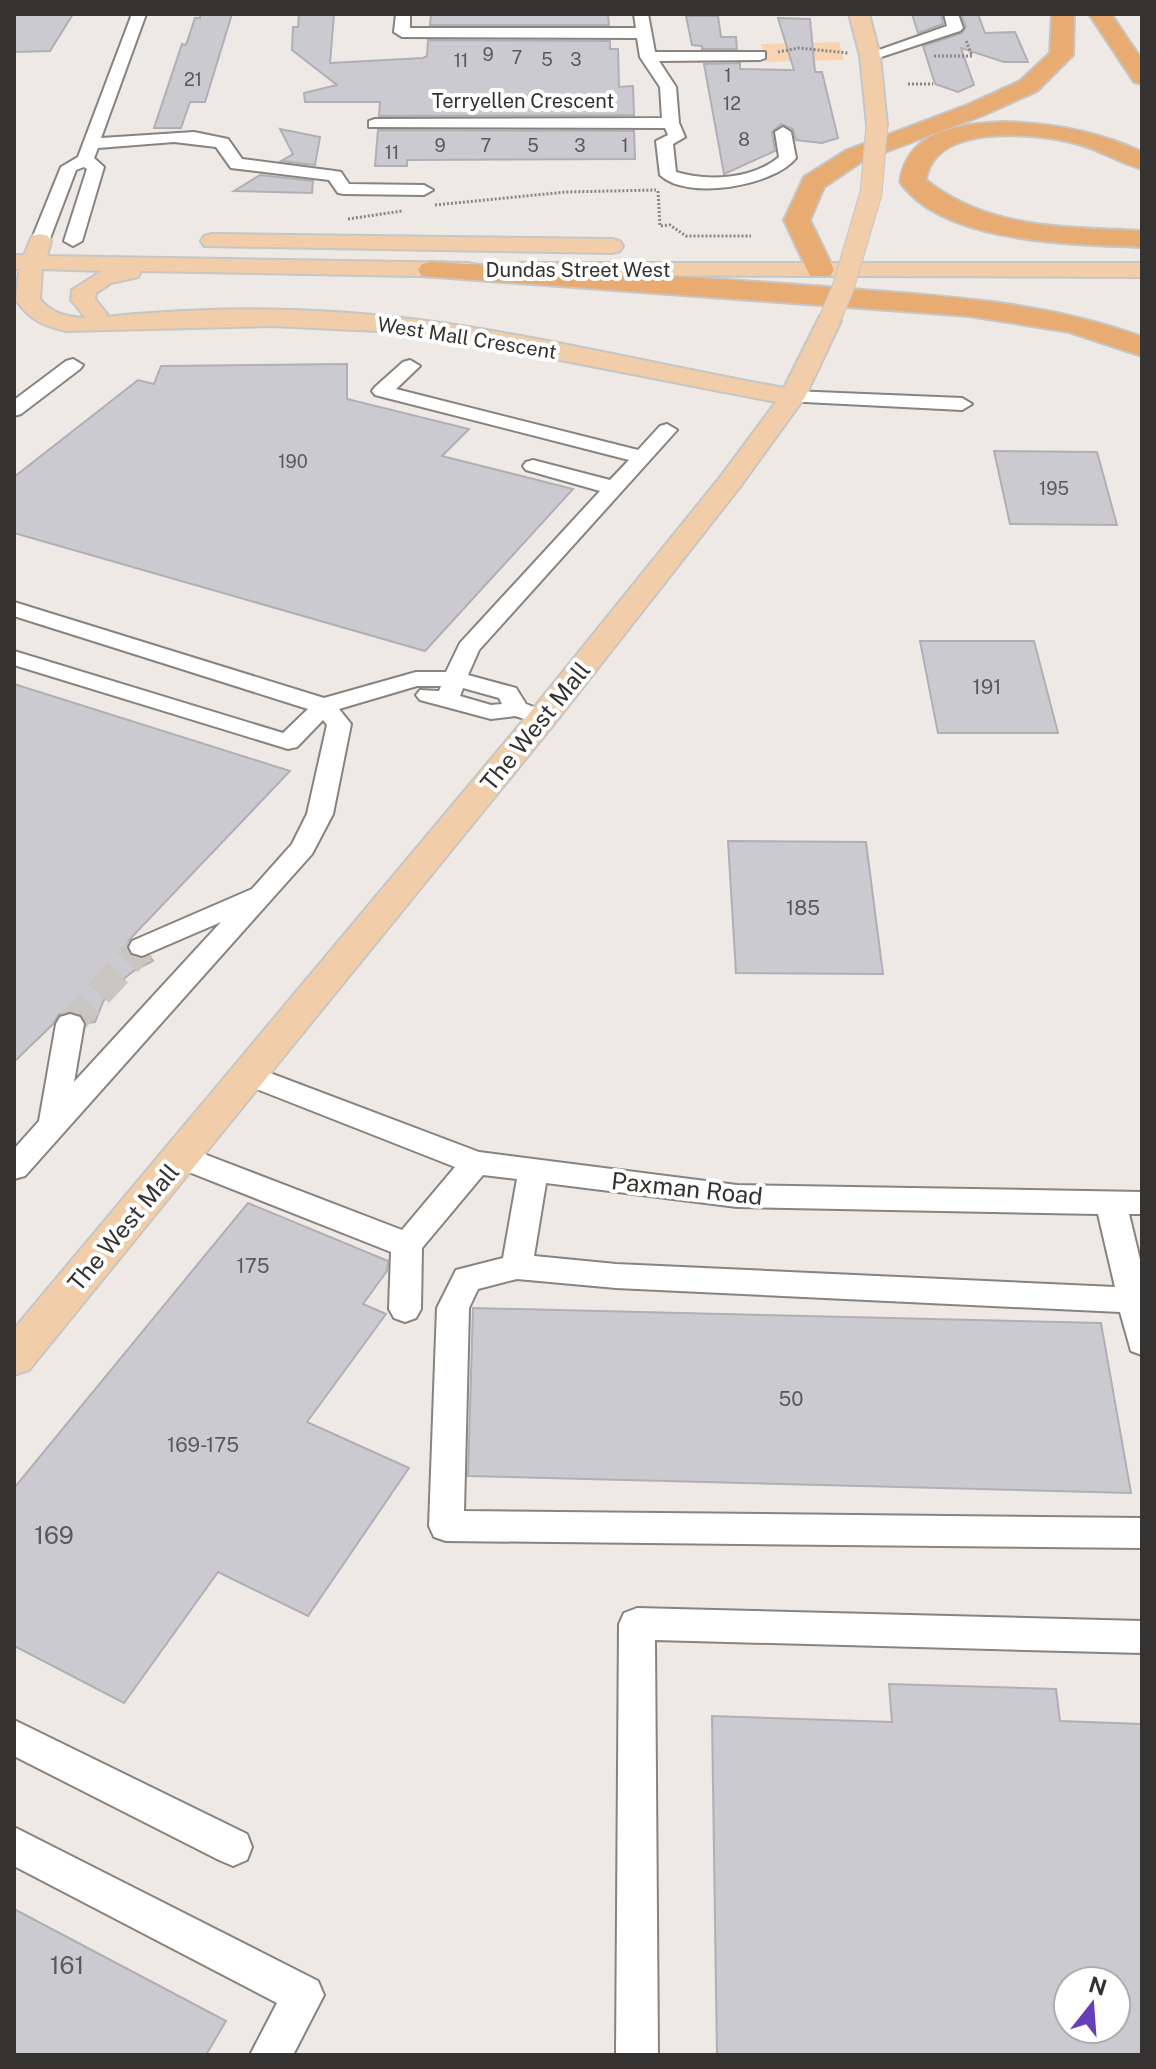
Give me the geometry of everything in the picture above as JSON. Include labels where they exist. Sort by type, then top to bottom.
[{"type":"highway","points":[[820,270],[803,249],[798,212],[805,192],[818,175],[880,144],[1041,80],[1063,58],[1069,30],[1063,14]]},
{"type":"highway","points":[[1100,14],[1142,77]]},
{"type":"highway","points":[[1118,14],[1142,52]]},
{"type":"highway","points":[[1142,161],[1081,137],[1000,129],[955,135],[927,148],[915,166],[913,182],[933,202],[985,223],[1044,233],[1142,239]]},
{"type":"highway","points":[[432,270],[782,292],[960,307],[1050,320],[1121,338],[1142,347]]},
{"type":"main road","name":"The West Mall","points":[[14,1358],[249,1075],[530,713],[730,482],[792,397],[843,288],[871,193],[877,125],[876,53],[859,14]]},
{"type":"main road","name":"Dundas Street West","points":[[63,270],[103,241]]},
{"type":"main road","name":"Dundas Street West","points":[[192,241],[640,246]]},
{"type":"main road","name":"Dundas Street West","points":[[14,242],[28,255],[63,270],[175,265],[432,270],[1027,273],[1142,270]]},
{"type":"main road","name":"Dundas Street West","points":[[700,247],[1142,250]]},
{"type":"main road","name":"West Mall Crescent","points":[[28,255],[28,300],[40,313],[64,322],[90,325],[138,320],[299,319],[399,325],[464,334],[792,397]]},
{"type":"main road","points":[[95,314],[83,300],[88,285],[104,277],[175,265]]},
{"type":"main road","name":"West Mall Crescent","points":[[63,270],[64,307],[138,320]]},
{"type":"street","points":[[63,270],[96,167],[88,152],[139,14]]},
{"type":"street","points":[[403,14],[402,32],[643,33]]},
{"type":"street","points":[[641,14],[648,57],[668,87],[674,130],[664,141],[668,175],[689,183],[706,184],[750,176],[785,163],[788,158],[783,132]]},
{"type":"street","points":[[876,53],[955,28],[951,14]]},
{"type":"street","points":[[876,53],[906,50],[934,41]]},
{"type":"street","points":[[648,57],[760,55]]},
{"type":"street","name":"Terryellen Crescent","points":[[375,124],[674,130]]},
{"type":"street","points":[[28,255],[69,167],[88,152],[174,137],[203,138],[222,143],[237,164],[310,171],[335,176],[344,189],[425,198]]},
{"type":"street","points":[[14,410],[73,365]]},
{"type":"street","points":[[410,366],[382,391],[642,457]]},
{"type":"street","points":[[792,397],[962,404]]},
{"type":"street","points":[[451,689],[468,648],[667,430]]},
{"type":"street","points":[[533,466],[614,488]]},
{"type":"street","points":[[14,609],[324,706],[339,724],[320,814],[303,848],[14,1168]]},
{"type":"street","points":[[14,658],[288,742],[324,706],[375,689],[451,689],[491,712],[530,713]]},
{"type":"street","points":[[142,947],[267,890]]},
{"type":"street","points":[[53,1125],[70,1024]]},
{"type":"street","name":"Paxman Road","points":[[249,1075],[476,1163],[737,1196],[1127,1203]]},
{"type":"street","points":[[181,1157],[407,1245]]},
{"type":"street","points":[[405,1309],[407,1245],[476,1163]]},
{"type":"street","points":[[517,1267],[533,1171]]},
{"type":"street","points":[[1127,1203],[1134,1300],[1142,1342]]},
{"type":"street","points":[[1134,1300],[616,1276],[517,1267],[467,1279],[453,1308],[446,1526],[1142,1533]]},
{"type":"street","points":[[637,2055],[637,1624],[1142,1637]]},
{"type":"street","points":[[14,1737],[233,1847]]},
{"type":"street","points":[[14,1846],[304,1995],[271,2055]]},
{"type":"path","points":[[778,52],[799,48],[836,53],[876,53]]},
{"type":"path","points":[[908,84],[933,84]]},
{"type":"path","points":[[425,198],[658,190],[660,226],[670,225],[686,236],[751,236]]},
{"type":"path","points":[[339,220],[408,210]]},
{"type":"shaded area","points":[[839,42],[844,60],[765,62],[761,44]]},
{"type":"building","points":[[14,14],[73,14],[50,51],[14,52]]},
{"type":"building","points":[[200,14],[232,14],[205,102],[190,102],[181,128],[154,128],[182,44],[186,45],[195,18],[200,18]]},
{"type":"building","points":[[299,14],[334,14],[330,63],[423,58],[427,56],[428,40],[610,41],[610,49],[618,49],[619,87],[633,86],[634,115],[379,116],[380,102],[305,102],[304,93],[337,85],[292,50],[293,27],[298,27]]},
{"type":"building","points":[[431,14],[608,14],[609,25],[430,25]]},
{"type":"building","points":[[912,14],[941,14],[943,24],[918,33]]},
{"type":"building","points":[[961,14],[978,14],[985,33],[1015,32],[1028,62],[1004,62],[961,48],[974,85],[958,92],[935,84],[923,46],[962,33],[966,27]]},
{"type":"building","points":[[686,16],[718,16],[721,37],[736,37],[737,49],[702,49],[702,46],[692,45]]},
{"type":"building","points":[[778,18],[810,19],[815,72],[822,72],[838,138],[822,143],[796,140],[793,129],[781,124],[772,132],[775,151],[724,174],[704,64],[740,63],[740,69],[794,70]]},
{"type":"building","points":[[280,129],[320,137],[315,165],[281,161],[293,154]]},
{"type":"building","points":[[378,130],[634,131],[635,159],[407,160],[407,166],[375,166]]},
{"type":"building","points":[[260,175],[313,181],[312,193],[234,191]]},
{"type":"building","points":[[347,364],[347,399],[469,429],[442,456],[573,489],[425,651],[14,533],[14,477],[138,380],[154,384],[161,366]]},
{"type":"building","points":[[994,451],[1097,452],[1117,525],[1010,524]]},
{"type":"building","points":[[920,641],[1034,641],[1058,733],[938,733]]},
{"type":"building","points":[[14,684],[290,771],[129,940],[126,946],[129,954],[141,959],[149,956],[153,961],[112,988],[95,1022],[87,1023],[81,1014],[71,1011],[59,1014],[53,1024],[14,1062]]},
{"type":"building","points":[[728,841],[866,842],[883,974],[736,973]]},
{"type":"building","points":[[248,1203],[388,1261],[387,1271],[363,1304],[386,1314],[307,1422],[409,1468],[308,1616],[218,1572],[124,1703],[14,1646],[14,1488]]},
{"type":"building","points":[[473,1308],[1101,1323],[1131,1493],[468,1476]]},
{"type":"building","points":[[889,1684],[1056,1689],[1060,1721],[1142,1724],[1142,2055],[717,2055],[712,1716],[892,1722]]},
{"type":"building","points":[[14,1909],[226,2021],[206,2055],[14,2055]]},
{"type":"tunnel","points":[[70,1024],[142,947]]}]
